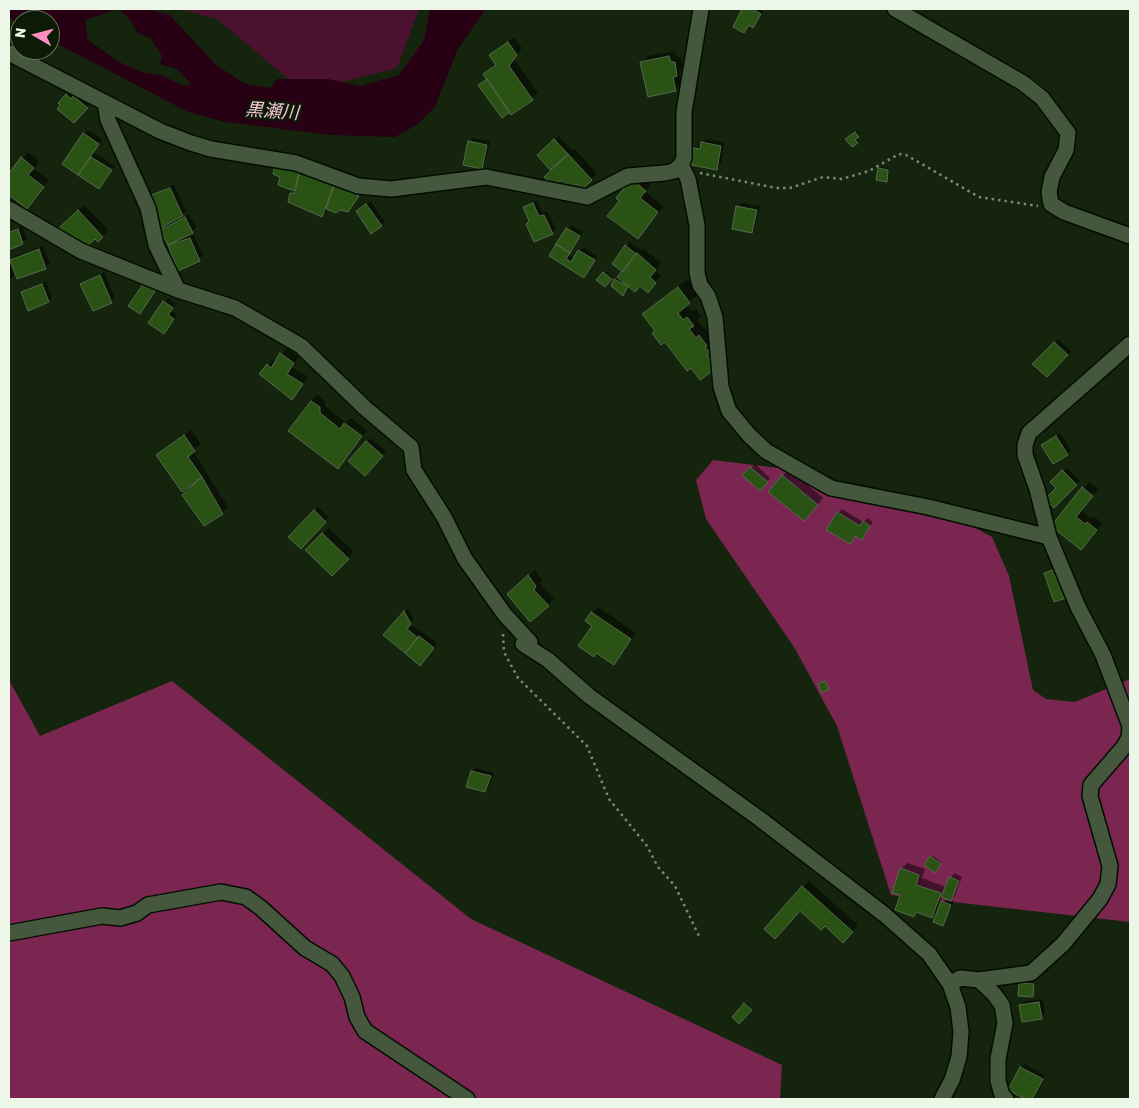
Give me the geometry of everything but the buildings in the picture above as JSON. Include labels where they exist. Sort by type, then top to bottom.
[{"type":"street","points":[[702,9],[684,112],[683,168],[688,179],[697,225],[697,273],[715,317],[720,387],[729,411],[749,435],[766,450],[831,488],[928,507],[1049,537]]},
{"type":"street","points":[[895,9],[1023,83],[1042,98],[1068,133],[1066,150],[1052,177],[1049,192],[1051,204],[1064,212],[1130,236]]},
{"type":"street","points":[[9,52],[160,131],[211,150],[296,163],[358,186],[369,188],[391,189],[486,177],[587,197],[628,176],[665,173],[683,168]]},
{"type":"street","points":[[105,103],[108,120],[148,208],[156,245],[178,290]]},
{"type":"street","points":[[9,209],[81,252],[178,290],[235,308],[301,346],[365,408],[411,447],[414,470],[444,516],[465,559],[505,615],[530,642],[524,644],[548,660],[589,696],[684,762],[885,915],[930,954],[950,984],[958,1007],[961,1032],[959,1057],[952,1080],[942,1099]]},
{"type":"street","points":[[950,984],[960,978],[979,980],[1031,973],[1064,944],[1100,899],[1108,884],[1110,866],[1090,796],[1091,785],[1123,748],[1129,738],[1130,726],[1103,655],[1078,607],[1049,537],[1037,489],[1025,455],[1029,433],[1130,344]]},
{"type":"street","points":[[9,933],[102,916],[120,918],[137,913],[148,905],[221,892],[246,897],[305,948],[332,964],[342,976],[352,997],[356,1017],[365,1031],[467,1099]]},
{"type":"street","points":[[979,980],[994,994],[1002,1005],[1004,1023],[998,1059],[998,1080],[1002,1095],[1006,1099]]},
{"type":"path","points":[[683,168],[790,188],[823,177],[842,180],[869,171],[899,154],[906,156],[979,197],[1036,206],[1051,204]]},
{"type":"path","points":[[505,615],[501,641],[504,652],[518,678],[587,746],[609,799],[647,846],[658,867],[675,886],[700,938]]},
{"type":"shaded area","points":[[180,9],[419,9],[397,68],[304,92],[217,19]]},
{"type":"shaded area","points":[[713,460],[786,469],[957,518],[992,537],[1009,576],[1033,690],[1046,699],[1075,702],[1130,679],[1130,922],[891,895],[837,726],[794,647],[706,519],[696,480]]},
{"type":"shaded area","points":[[9,680],[40,736],[172,681],[471,919],[782,1065],[780,1099],[9,1099]]},
{"type":"water","name":"黒瀬川","points":[[9,9],[119,9],[147,9],[170,15],[216,65],[246,84],[270,88],[277,79],[328,79],[360,86],[399,75],[424,40],[430,9],[486,9],[458,49],[435,107],[418,124],[395,137],[331,135],[225,122],[188,112],[60,45],[60,10],[10,10],[10,19]],"holes":[[[119,9],[130,20],[138,33],[150,38],[162,56],[160,64],[177,69],[191,84],[184,86],[161,75],[145,73],[121,63],[88,40],[85,20]]]}]
